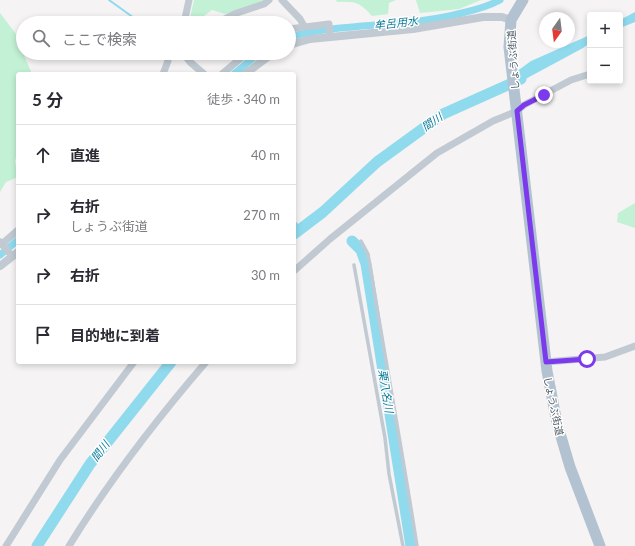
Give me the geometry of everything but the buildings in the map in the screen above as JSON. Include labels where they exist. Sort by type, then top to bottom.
[{"type":"main road","name":"しょうぶ街道","points":[[523,0],[511,20],[510,46],[546,362],[557,423],[566,455],[600,546]]},
{"type":"street","points":[[186,16],[189,0]]},
{"type":"street","points":[[230,16],[264,4],[269,0]]},
{"type":"street","points":[[282,0],[300,19],[304,26]]},
{"type":"street","points":[[296,42],[330,33],[413,29],[483,18],[502,17],[511,20]]},
{"type":"street","points":[[296,28],[329,24],[330,33]]},
{"type":"street","points":[[164,72],[168,60]]},
{"type":"street","points":[[189,60],[202,72]]},
{"type":"street","points":[[224,72],[239,60]]},
{"type":"street","points":[[249,72],[264,60]]},
{"type":"street","points":[[296,269],[330,239],[437,154],[458,140],[517,108],[571,80],[587,75]]},
{"type":"street","points":[[0,266],[7,249],[16,233]]},
{"type":"street","points":[[546,362],[605,357],[635,346]]},
{"type":"street","points":[[6,546],[60,460],[132,364]]},
{"type":"street","points":[[69,546],[88,516],[135,450],[204,364]]},
{"type":"lane","points":[[361,241],[368,254],[397,426],[406,470],[417,546]]},
{"type":"lane","points":[[354,265],[385,438],[389,474],[403,546]]},
{"type":"green space","points":[[194,0],[263,0],[261,3],[225,14],[212,10],[204,16],[190,16]]},
{"type":"green space","points":[[336,0],[396,0],[389,3],[388,14],[372,16],[357,3],[337,2]]},
{"type":"green space","points":[[416,0],[481,0],[459,9],[420,13]]},
{"type":"green space","points":[[0,13],[16,34],[16,60],[26,60],[31,72],[16,72],[16,178],[6,182],[0,192]]},
{"type":"green space","points":[[635,203],[635,228],[617,222],[618,213]]},
{"type":"water","points":[[635,12],[635,22],[623,27],[623,18]]},
{"type":"water","points":[[587,36],[587,45],[583,48],[518,83],[516,72],[531,61],[560,48],[575,48],[575,42]]},
{"type":"waterway","points":[[109,0],[131,16]]},
{"type":"waterway","name":"牟呂用水","points":[[296,35],[332,29],[441,18],[477,9],[500,0]]},
{"type":"waterway","name":"牟呂用水","points":[[236,72],[251,60]]},
{"type":"waterway","name":"間川","points":[[296,232],[323,212],[377,162],[443,114],[521,79]]},
{"type":"waterway","points":[[296,223],[301,229]]},
{"type":"waterway","name":"栗八名川","points":[[352,241],[361,250],[366,264],[411,546]]},
{"type":"waterway","name":"牟呂用水","points":[[0,255],[16,242]]},
{"type":"waterway","name":"間川","points":[[37,546],[90,464],[169,364]]},
{"type":"route","points":[[544,95],[524,105],[517,111],[546,362],[587,359]]}]
